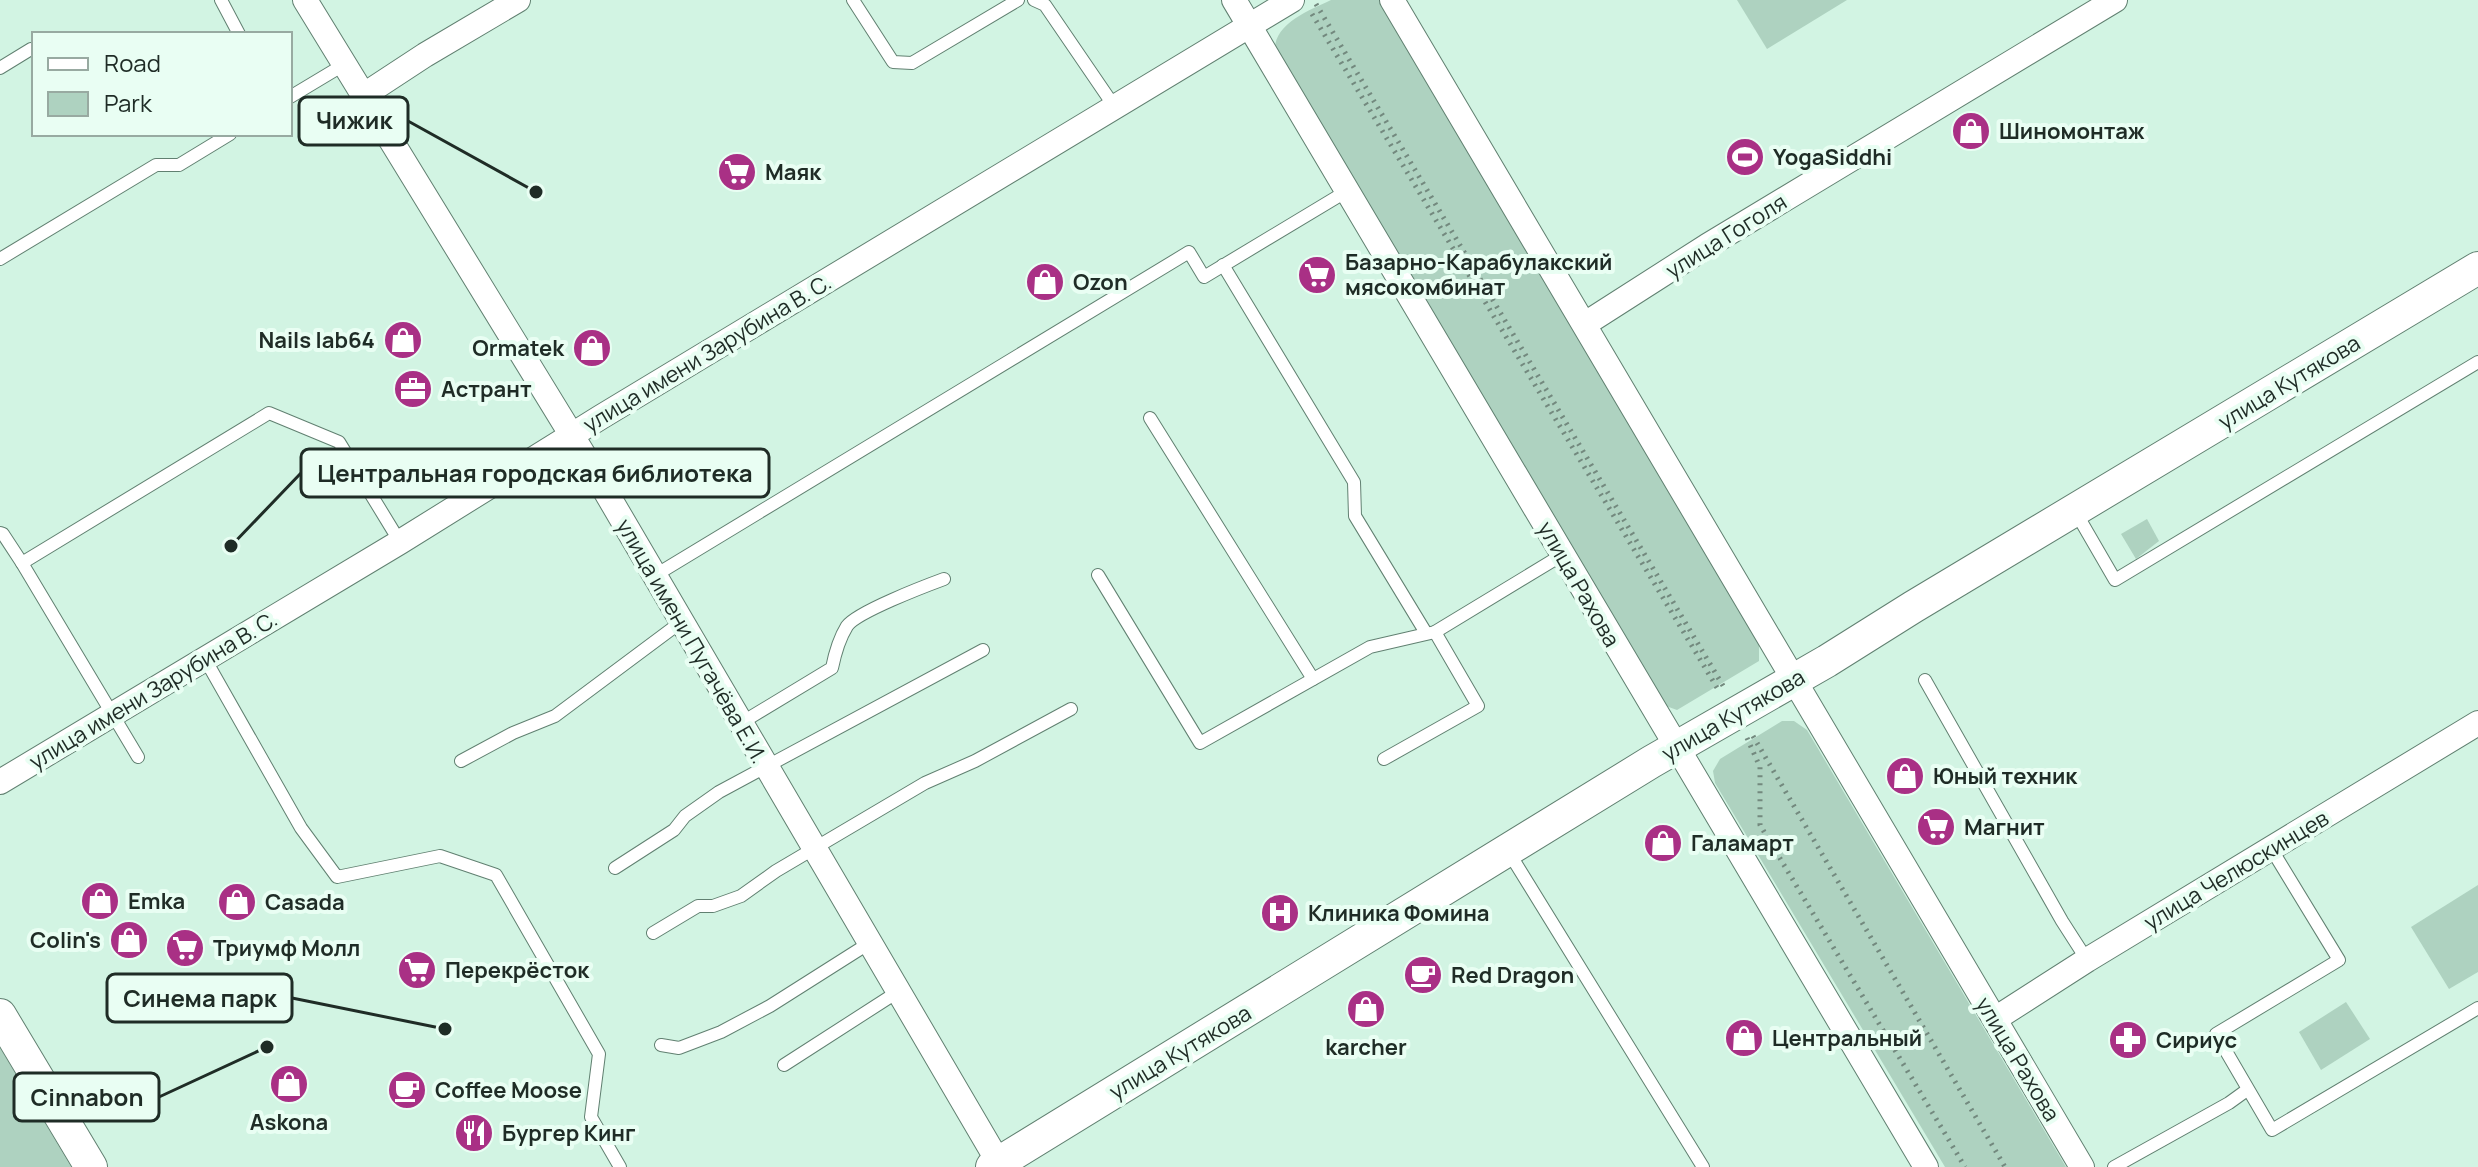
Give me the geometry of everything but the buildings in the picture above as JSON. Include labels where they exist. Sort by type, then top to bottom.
[{"type":"street","name":"улица имени Пугачёва Е.И.","points":[[305,0],[572,435],[871,942],[995,1165]]},
{"type":"street","points":[[364,95],[518,0]]},
{"type":"street","name":"улица Рахова","points":[[1234,0],[1926,1167]]},
{"type":"street","name":"улица Рахова","points":[[1392,0],[2082,1167]]},
{"type":"street","name":"улица Гоголя","points":[[1585,324],[1707,246],[2115,0]]},
{"type":"street","name":"улица имени Зарубина В. С.","points":[[0,782],[1249,25],[1301,5]]},
{"type":"street","name":"улица Кутякова","points":[[995,1165],[1676,747],[1796,679],[2478,268]]},
{"type":"street","name":"улица Челюскинцев","points":[[1995,1019],[2478,723]]},
{"type":"street","points":[[0,1015],[91,1167]]},
{"type":"lane","points":[[221,0],[238,32]]},
{"type":"lane","points":[[853,0],[893,62],[912,63],[1018,0]]},
{"type":"lane","points":[[1034,0],[1045,5],[1114,106]]},
{"type":"lane","points":[[0,68],[31,49]]},
{"type":"lane","points":[[292,96],[345,64]]},
{"type":"lane","points":[[0,259],[156,165],[179,165],[227,136]]},
{"type":"lane","points":[[654,576],[1189,252],[1204,277],[1347,191]]},
{"type":"lane","points":[[1223,265],[1354,482],[1355,516],[1478,706],[1384,759]]},
{"type":"lane","points":[[2075,511],[2115,580],[2478,362]]},
{"type":"lane","points":[[22,563],[269,413],[339,442],[400,542]]},
{"type":"lane","points":[[1150,418],[1313,679]]},
{"type":"lane","points":[[0,533],[22,563],[138,757]]},
{"type":"lane","points":[[1098,575],[1200,743],[1370,647],[1430,633],[1562,555]]},
{"type":"lane","points":[[741,723],[832,668],[837,647],[849,623],[907,593],[944,579]]},
{"type":"lane","points":[[461,761],[513,733],[555,716],[681,622]]},
{"type":"lane","points":[[615,868],[674,830],[685,816],[719,792],[983,650]]},
{"type":"lane","points":[[205,659],[301,828],[337,877],[440,856],[496,875],[599,1054],[591,1117],[620,1167]]},
{"type":"lane","points":[[1925,680],[2087,960]]},
{"type":"lane","points":[[653,933],[698,906],[713,906],[741,896],[814,848],[925,783],[975,761],[1071,709]]},
{"type":"lane","points":[[2272,850],[2339,960],[2216,1034],[2272,1130],[2478,1008]]},
{"type":"lane","points":[[1508,851],[1703,1167]]},
{"type":"lane","points":[[661,1045],[679,1048],[721,1032],[770,1006],[871,942]]},
{"type":"lane","points":[[784,1065],[899,991]]},
{"type":"lane","points":[[2114,1167],[2247,1090]]},
{"type":"path","points":[[1313,0],[2005,1167]]},
{"type":"path","points":[[1301,5],[1736,713],[1760,767],[1760,825],[1965,1167]]},
{"type":"green space","points":[[1331,0],[1379,0],[1759,641],[1759,661],[1677,710],[1666,706],[1275,49],[1287,25]]},
{"type":"green space","points":[[1737,0],[1847,0],[1767,49]]},
{"type":"green space","points":[[2147,519],[2159,541],[2136,559],[2121,534]]},
{"type":"green space","points":[[1782,721],[1794,721],[1807,730],[2066,1167],[1945,1167],[1715,783],[1713,771],[1720,759]]},
{"type":"green space","points":[[2478,885],[2478,972],[2449,989],[2411,927]]},
{"type":"green space","points":[[2346,1002],[2370,1039],[2321,1070],[2299,1032]]},
{"type":"green space","points":[[0,1047],[71,1167],[0,1167]]},
{"type":"place","name":"Шиномонтаж","points":[[1971,131]]},
{"type":"place","name":"YogaSiddhi","points":[[1745,157]]},
{"type":"place","name":"Маяк","points":[[737,172]]},
{"type":"place","name":"Чижик","points":[[536,192]]},
{"type":"place","name":"Базарно-Карабулакский мясокомбинат","points":[[1317,275]]},
{"type":"place","name":"Ozon","points":[[1045,282]]},
{"type":"place","name":"Nails lab64","points":[[403,340]]},
{"type":"place","name":"Ormatek","points":[[592,348]]},
{"type":"place","name":"Астрант","points":[[413,389]]},
{"type":"place","name":"Центральная городская библиотека","points":[[231,546]]},
{"type":"place","name":"Юный техник","points":[[1905,776]]},
{"type":"place","name":"Магнит","points":[[1936,827]]},
{"type":"place","name":"Галамарт","points":[[1663,843]]},
{"type":"place","name":"Emka","points":[[100,901]]},
{"type":"place","name":"Casada","points":[[237,902]]},
{"type":"place","name":"Клиника Фомина","points":[[1280,913]]},
{"type":"place","name":"Colin's","points":[[129,940]]},
{"type":"place","name":"Триумф Молл","points":[[185,948]]},
{"type":"place","name":"Перекрёсток","points":[[417,970]]},
{"type":"place","name":"Red Dragon","points":[[1423,975]]},
{"type":"place","name":"karcher","points":[[1366,1009]]},
{"type":"place","name":"Синема парк","points":[[445,1029]]},
{"type":"place","name":"Центральный","points":[[1744,1038]]},
{"type":"place","name":"Сириус","points":[[2128,1040]]},
{"type":"place","name":"Cinnabon","points":[[267,1047]]},
{"type":"place","name":"Askona","points":[[289,1084]]},
{"type":"place","name":"Coffee Moose","points":[[407,1090]]},
{"type":"place","name":"Бургер Кинг","points":[[474,1133]]}]
